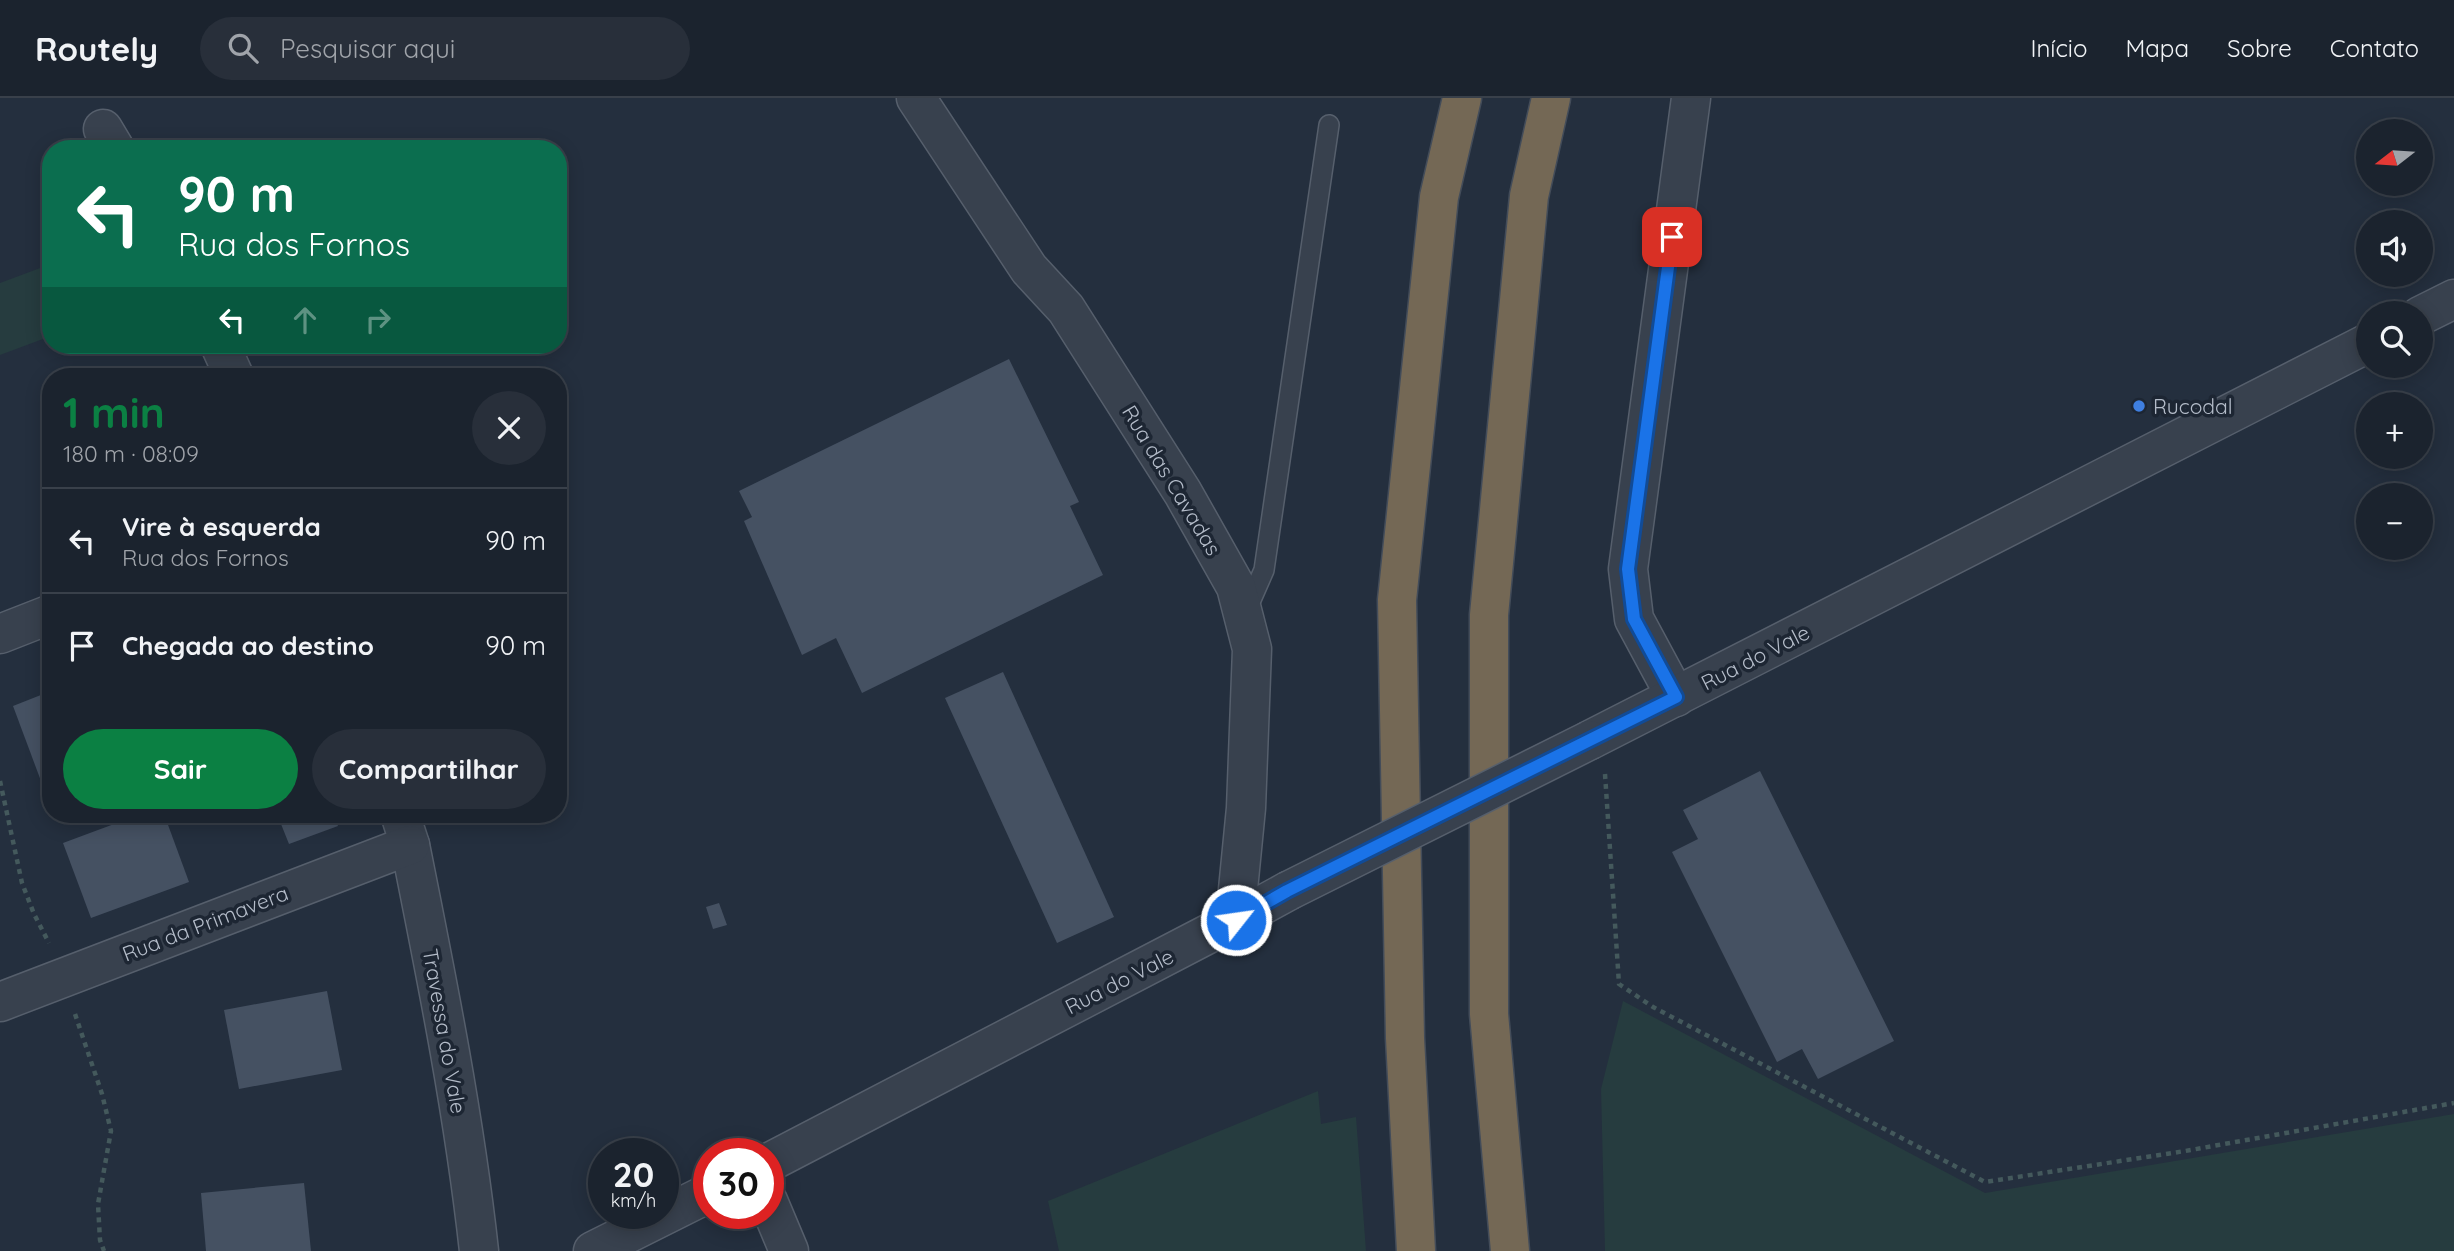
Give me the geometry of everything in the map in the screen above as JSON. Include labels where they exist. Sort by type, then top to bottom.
[{"type":"highway","points":[[1416,1251],[1405,1038],[1397,600],[1439,197],[1462,98]]},
{"type":"highway","points":[[1510,1251],[1489,1013],[1489,615],[1529,196],[1551,98]]},
{"type":"street","name":"Rua das Cavadas","points":[[916,98],[1029,269],[1066,309],[1183,493],[1237,587],[1252,649],[1246,808],[1236,920]]},
{"type":"street","points":[[1676,697],[1634,619],[1628,569],[1691,98]]},
{"type":"street","points":[[2433,310],[2454,299]]},
{"type":"street","name":"Rua do Vale","points":[[784,1155],[1287,891],[1676,697],[2356,349]]},
{"type":"street","points":[[0,634],[42,618]]},
{"type":"street","name":"Rua da Primavera","points":[[0,1002],[63,978],[405,829]]},
{"type":"street","name":"Travessa do Vale","points":[[405,829],[450,1049],[479,1251]]},
{"type":"street","points":[[593,1251],[693,1201]]},
{"type":"street","points":[[780,1229],[789,1251]]},
{"type":"lane","points":[[1244,615],[1264,570],[1329,125]]},
{"type":"path","points":[[1596,737],[1619,984],[1653,1007],[1985,1182],[2199,1149],[2454,1102]]},
{"type":"path","points":[[0,781],[22,883],[63,978],[102,1094],[111,1131],[98,1203],[100,1240],[104,1251]]},
{"type":"green space","points":[[42,267],[42,339],[0,355],[0,283]]},
{"type":"green space","points":[[1623,1001],[1985,1193],[2454,1114],[2454,1251],[1605,1251],[1601,1089]]},
{"type":"green space","points":[[1318,1091],[1321,1124],[1356,1117],[1366,1251],[1059,1251],[1048,1201]]},
{"type":"building","points":[[1009,359],[1079,502],[1070,506],[1103,575],[862,693],[836,638],[802,655],[744,521],[752,517],[739,491]]},
{"type":"building","points":[[1003,672],[1114,917],[1057,943],[945,698]]},
{"type":"building","points":[[42,695],[41,781],[13,706]]},
{"type":"building","points":[[1760,771],[1894,1041],[1818,1079],[1802,1049],[1777,1062],[1672,852],[1698,839],[1683,810]]},
{"type":"building","points":[[117,823],[167,823],[189,882],[91,918],[63,843]]},
{"type":"building","points":[[281,823],[337,823],[338,826],[289,844]]},
{"type":"building","points":[[719,903],[727,925],[713,929],[706,907]]},
{"type":"building","points":[[327,991],[342,1070],[239,1089],[224,1010]]},
{"type":"building","points":[[304,1183],[311,1251],[206,1251],[201,1193]]},
{"type":"place","name":"Rucodal","points":[[2139,406]]},
{"type":"route","points":[[1236,920],[1287,891],[1676,697],[1634,619],[1628,569],[1672,237]]}]
